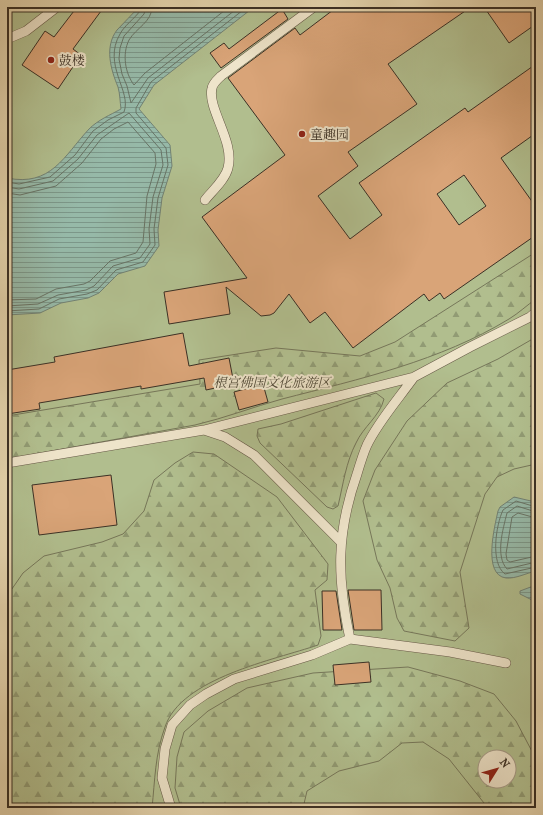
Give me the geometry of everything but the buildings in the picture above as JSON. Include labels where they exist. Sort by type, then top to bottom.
[{"type":"lane","points":[[7,39],[26,31],[58,7]]},
{"type":"lane","points":[[205,200],[226,175],[229,164],[228,145],[212,99],[213,85],[221,76],[314,7]]},
{"type":"lane","points":[[7,463],[204,430],[414,377],[530,317],[536,312]]},
{"type":"lane","points":[[350,639],[340,577],[340,541],[353,485],[367,445],[414,377]]},
{"type":"lane","points":[[204,430],[225,437],[254,455],[340,541]]},
{"type":"lane","points":[[171,808],[167,800],[162,778],[165,749],[172,725],[190,705],[206,694],[234,679],[312,655],[350,639],[450,652],[506,663]]},
{"type":"green space","name":"根宫佛国文化旅游区","points":[[7,7],[536,7],[536,808],[7,808]]},
{"type":"green space","points":[[536,252],[536,299],[513,317],[483,334],[427,357],[370,376],[282,399],[195,425],[7,459],[7,416],[200,384],[199,360],[276,348],[360,356],[395,342]]},
{"type":"green space","points":[[536,337],[536,464],[514,469],[497,477],[485,494],[460,572],[469,628],[455,641],[404,631],[397,618],[390,588],[377,560],[363,501],[375,470],[407,421],[447,383],[498,359]]},
{"type":"green space","points":[[376,393],[384,399],[382,405],[359,437],[345,474],[338,506],[333,509],[327,507],[260,443],[257,436],[258,429],[281,424]]},
{"type":"green space","points":[[193,452],[214,454],[277,497],[328,564],[327,580],[315,590],[321,636],[318,645],[231,673],[209,683],[189,696],[174,710],[165,727],[159,747],[152,808],[7,808],[7,596],[23,573],[44,556],[102,542],[123,534],[144,511],[154,480],[175,463]]},
{"type":"green space","points":[[408,667],[460,681],[494,694],[516,721],[536,759],[536,808],[488,808],[449,759],[423,742],[402,743],[379,761],[339,771],[307,791],[303,808],[181,808],[175,788],[177,757],[184,732],[208,711],[247,688],[313,673]]},
{"type":"water","points":[[139,7],[254,7],[154,85],[139,109],[170,145],[172,166],[162,198],[158,230],[159,246],[145,266],[118,274],[99,293],[88,298],[61,303],[40,313],[7,315],[7,178],[22,180],[35,178],[46,174],[64,159],[89,129],[104,118],[121,109],[119,90],[111,66],[111,44],[117,30]]},
{"type":"water","points":[[514,497],[531,501],[536,507],[536,571],[517,577],[506,578],[499,575],[494,568],[492,559],[493,538],[500,507]]},
{"type":"water","points":[[536,585],[536,602],[520,594],[520,591]]},
{"type":"place","name":"鼓楼","points":[[51,60]]},
{"type":"place","name":"童趣园","points":[[302,134]]}]
